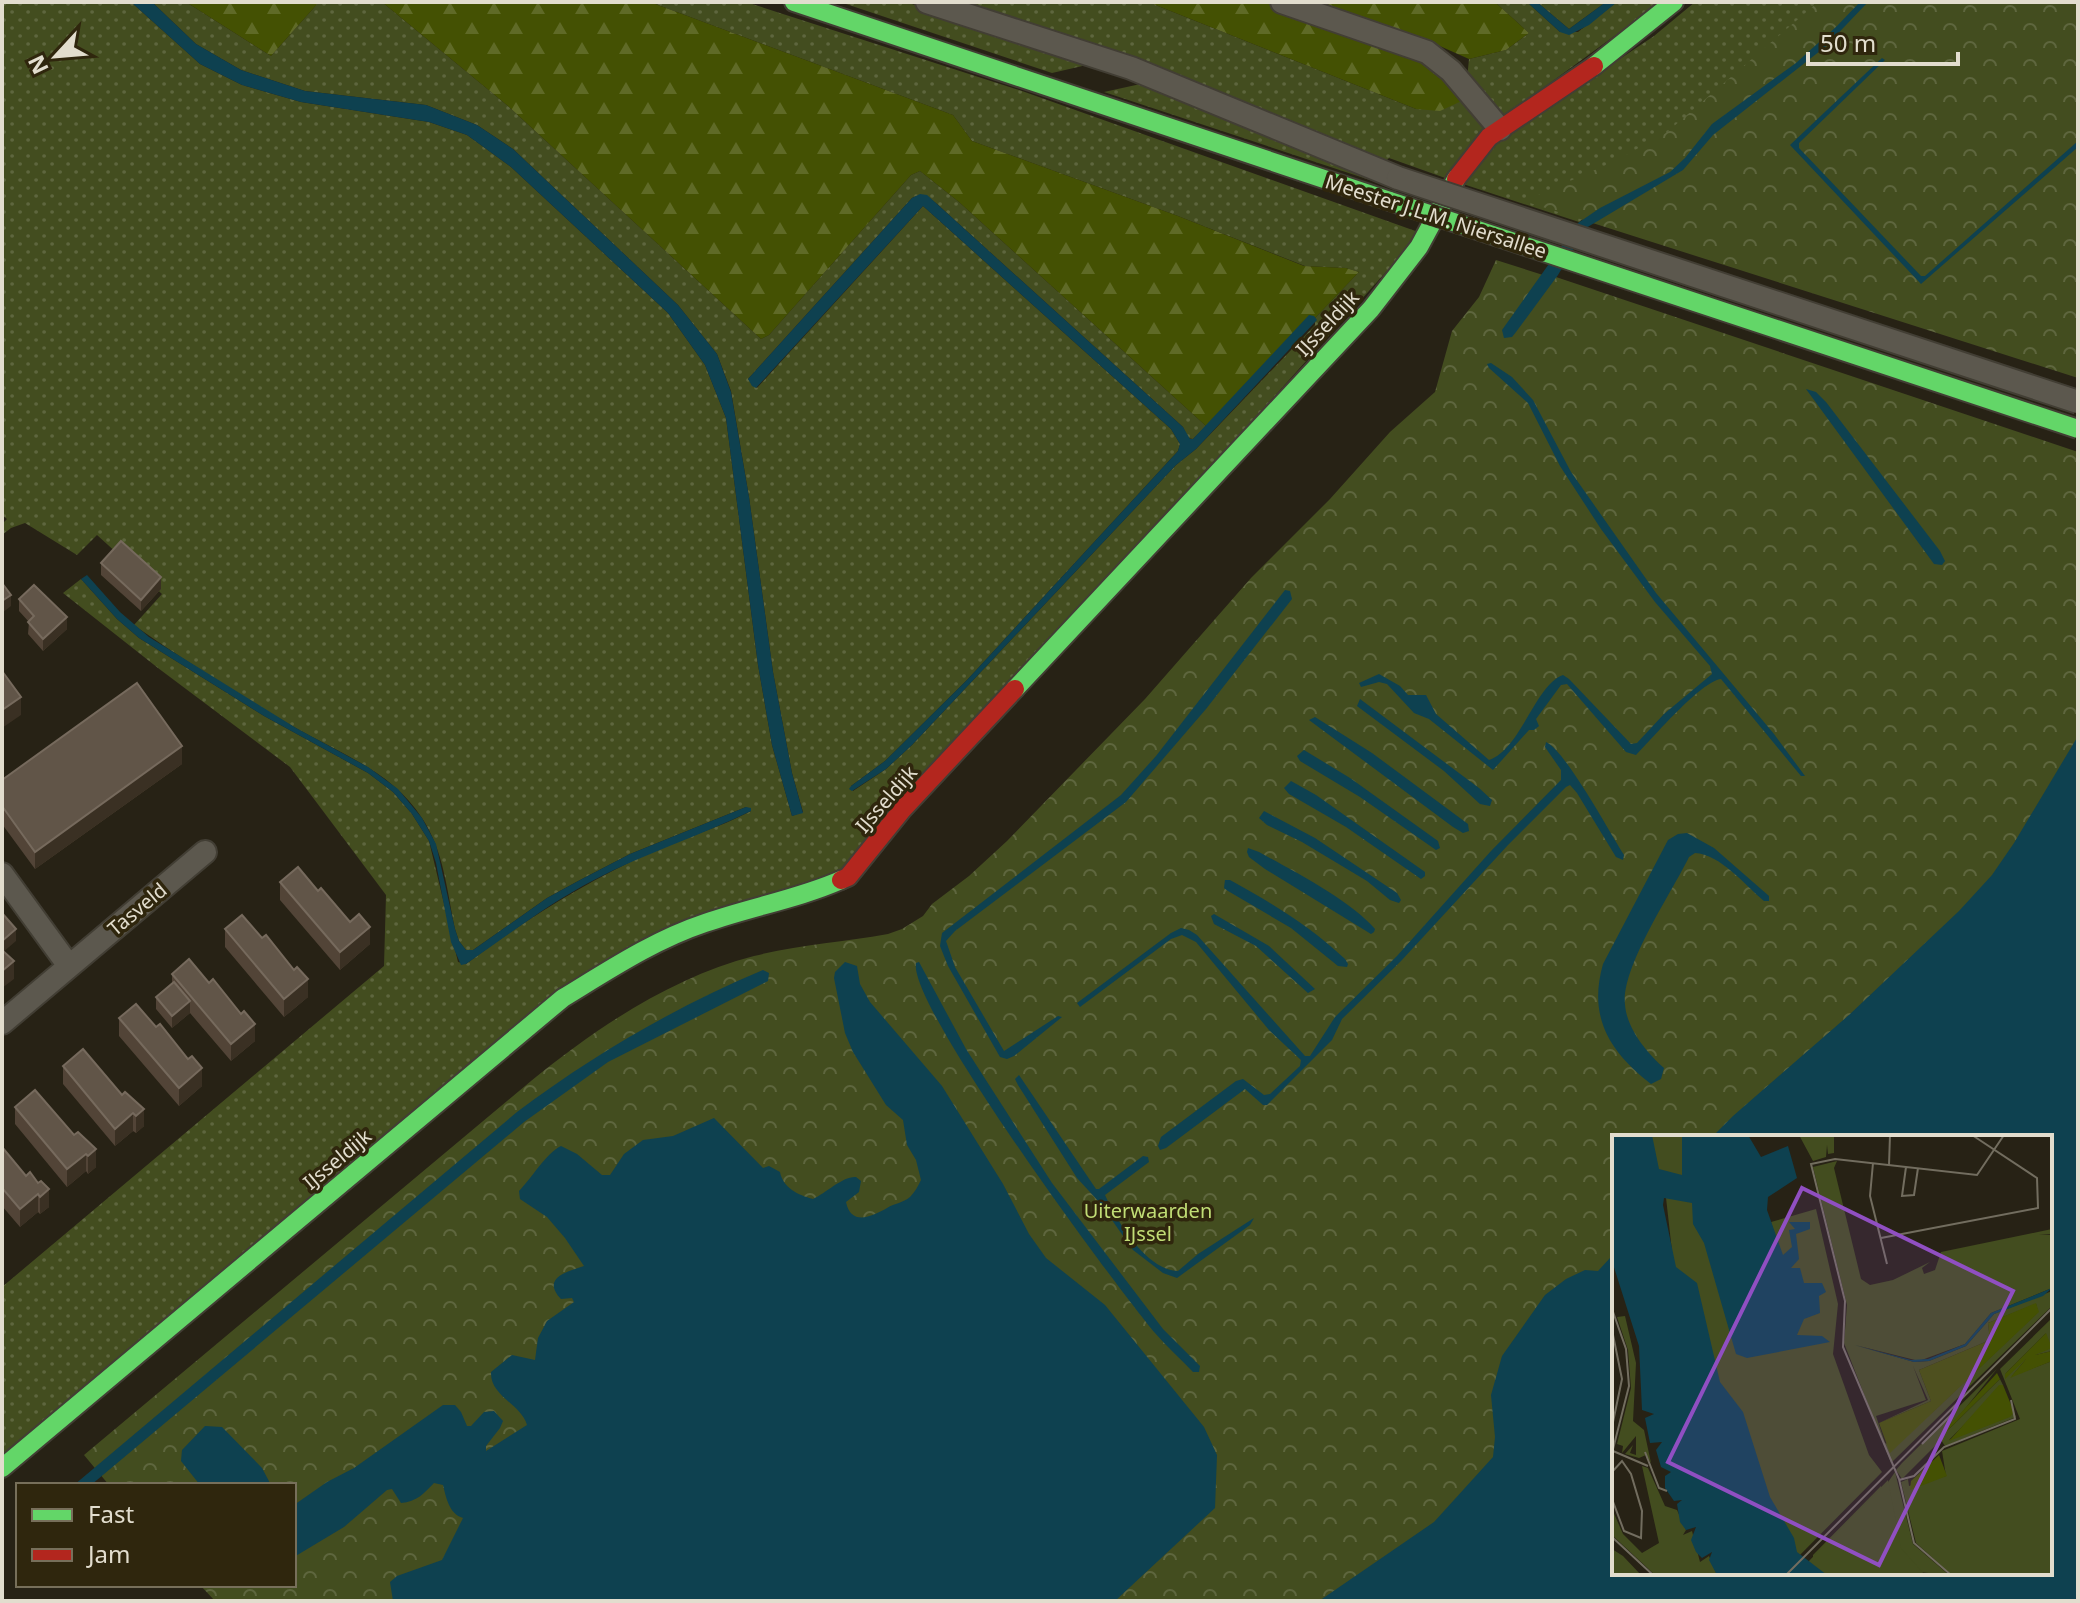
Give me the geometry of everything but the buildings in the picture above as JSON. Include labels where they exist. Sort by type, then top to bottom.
[{"type":"street","name":"Meester J.L.M. Niersallee","points":[[794,2],[2078,429]]},
{"type":"street","name":"Meester J.L.M. Niersallee","points":[[927,2],[1131,68],[1398,178],[2078,402]]},
{"type":"street","points":[[1282,2],[1427,52],[1451,71],[1500,129]]},
{"type":"street","name":"IJsseldijk","points":[[2,1468],[563,998],[647,947],[704,923],[821,889],[848,877],[902,810],[1371,309],[1419,247],[1466,163],[1500,129],[1601,62],[1674,2]]},
{"type":"street","name":"Tasveld","points":[[2,1023],[205,852]]},
{"type":"street","points":[[2,874],[69,966]]},
{"type":"green space","points":[[2,2],[131,2],[200,64],[242,85],[301,102],[429,122],[467,135],[511,167],[668,313],[705,365],[726,418],[758,665],[772,745],[792,816],[803,812],[792,773],[773,672],[731,391],[717,354],[678,305],[513,149],[477,125],[426,105],[305,91],[241,70],[196,44],[152,2],[186,2],[271,56],[319,2],[382,2],[508,106],[761,339],[769,335],[911,175],[920,171],[959,202],[1206,426],[1193,439],[1188,438],[1183,427],[937,204],[925,196],[912,198],[748,379],[757,388],[923,206],[1171,429],[1180,444],[1178,451],[967,680],[885,761],[851,786],[853,791],[886,769],[912,745],[1176,465],[1196,449],[1315,325],[1315,318],[1359,272],[1346,268],[1305,266],[972,141],[953,115],[650,2],[746,2],[1022,91],[1421,233],[851,868],[656,936],[2,1460],[2,1287],[384,966],[386,895],[290,767],[63,593],[81,579],[139,638],[264,716],[368,773],[393,792],[429,841],[458,962],[466,964],[554,904],[601,877],[649,853],[751,811],[746,807],[630,854],[547,898],[473,950],[466,950],[455,929],[435,844],[422,818],[396,788],[364,765],[235,691],[134,625],[162,594],[97,535],[77,555],[25,523],[2,535],[2,524],[7,519],[2,515]]},
{"type":"green space","points":[[186,2],[319,2],[271,56]]},
{"type":"green space","points":[[382,2],[650,2],[953,115],[972,141],[1304,266],[1346,268],[1359,272],[1315,318],[1309,316],[1206,426],[959,202],[920,171],[911,175],[769,335],[761,339],[508,106]]},
{"type":"green space","points":[[840,2],[906,2],[1091,64],[1052,73]]},
{"type":"green space","points":[[959,2],[1148,2],[1416,109],[1466,99],[1482,120],[1484,132],[1448,179],[1389,158],[1384,163]]},
{"type":"green space","points":[[1148,2],[1268,2],[1425,59],[1466,99],[1440,111],[1416,109]]},
{"type":"green space","points":[[1310,2],[1495,2],[1529,33],[1506,50],[1469,59],[1424,39]]},
{"type":"green space","points":[[1495,2],[1527,2],[1560,32],[1578,32],[1617,2],[1661,2],[1505,116],[1467,79],[1469,59],[1506,50],[1529,33]]},
{"type":"green space","points":[[1537,2],[1606,2],[1569,29]]},
{"type":"green space","points":[[1695,2],[1860,2],[1579,222],[1460,183],[1484,150],[1654,36]]},
{"type":"green space","points":[[1818,2],[2078,2],[2078,378],[1530,203],[1538,195],[1613,162],[1666,133]]},
{"type":"green space","points":[[1145,83],[1394,188],[1104,92]]},
{"type":"green space","name":"Uiterwaarden IJssel","points":[[1496,260],[1547,274],[2078,452],[2078,858],[1881,1135],[1612,1135],[1612,1446],[1446,1601],[215,1601],[202,1587],[296,1587],[296,1483],[107,1483],[84,1455],[531,1081],[636,1006],[724,965],[787,949],[888,934],[923,916],[932,904],[1007,841],[1145,699],[1251,578],[1330,499],[1390,432],[1435,392],[1452,331],[1479,297]]},
{"type":"water","points":[[131,2],[152,2],[196,44],[241,70],[305,91],[426,105],[477,125],[513,149],[678,305],[717,354],[731,392],[773,672],[792,773],[803,813],[792,816],[772,745],[758,665],[726,418],[705,365],[668,313],[511,167],[467,135],[429,122],[301,102],[242,85],[200,64]]},
{"type":"water","points":[[1527,2],[1537,2],[1569,29],[1606,2],[1617,2],[1589,25],[1569,35],[1560,32]]},
{"type":"water","points":[[1860,2],[1868,2],[1825,47],[1713,135],[1683,170],[1586,228],[1558,275],[1516,332],[1512,337],[1504,338],[1502,330],[1578,223],[1600,208],[1670,172],[1712,124],[1796,63]]},
{"type":"water","points":[[1882,58],[1885,60],[1799,143],[1799,148],[1921,276],[1925,276],[2078,141],[2078,147],[1921,284],[1790,145]]},
{"type":"water","points":[[927,195],[1183,427],[1190,439],[1309,315],[1317,320],[912,745],[886,769],[852,791],[849,789],[851,786],[885,761],[967,680],[1178,451],[1180,444],[1171,429],[923,206],[756,388],[752,386],[748,379],[912,198]]},
{"type":"water","points":[[1491,363],[1512,377],[1533,400],[1571,472],[1656,593],[1774,734],[1805,776],[1801,776],[1721,679],[1702,689],[1636,755],[1626,752],[1567,684],[1561,685],[1536,719],[1539,726],[1529,730],[1493,770],[1429,719],[1414,713],[1387,684],[1379,682],[1361,687],[1359,683],[1379,674],[1400,686],[1408,695],[1426,695],[1436,714],[1489,760],[1510,743],[1544,691],[1563,675],[1631,744],[1637,743],[1664,714],[1712,674],[1710,666],[1655,602],[1601,529],[1560,466],[1528,403],[1489,368],[1487,364]]},
{"type":"water","points":[[1806,389],[1816,392],[1826,402],[1940,551],[1945,561],[1942,565],[1934,564]]},
{"type":"water","points":[[87,575],[120,612],[149,637],[296,728],[368,767],[398,789],[422,818],[436,844],[455,929],[466,950],[473,950],[547,898],[630,854],[746,807],[751,811],[633,861],[577,889],[461,965],[451,942],[429,841],[393,792],[368,773],[264,716],[139,638],[81,579]]},
{"type":"water","points":[[1285,590],[1290,591],[1292,599],[1206,709],[1126,802],[955,931],[946,941],[955,967],[1004,1051],[1058,1016],[1062,1017],[1014,1056],[1007,1059],[1000,1057],[948,966],[940,946],[942,933],[1121,795],[1156,756]]},
{"type":"water","points":[[1360,699],[1479,788],[1492,800],[1490,806],[1480,804],[1444,771],[1357,706]]},
{"type":"water","points":[[1315,717],[1372,753],[1468,824],[1469,831],[1463,833],[1453,827],[1309,720]]},
{"type":"water","points":[[2078,736],[2078,1601],[1319,1601],[1434,1522],[1493,1457],[1495,1437],[1491,1395],[1502,1356],[1545,1295],[1566,1279],[1585,1270],[1598,1271],[1612,1252],[1612,1575],[2052,1575],[2052,1135],[1714,1135],[1849,1015],[1959,911],[1992,875]]},
{"type":"water","points":[[1546,742],[1575,775],[1624,855],[1623,860],[1616,857],[1577,793],[1570,785],[1566,787],[1342,1019],[1332,1040],[1267,1105],[1245,1089],[1160,1150],[1161,1137],[1236,1081],[1243,1079],[1264,1095],[1270,1094],[1300,1066],[1301,1060],[1269,1030],[1196,942],[1182,935],[1171,939],[1080,1007],[1077,1003],[1181,928],[1197,935],[1305,1056],[1310,1056],[1335,1017],[1397,956],[1491,851],[1561,780],[1561,770],[1545,747]]},
{"type":"water","points":[[1304,750],[1350,778],[1438,841],[1440,848],[1436,850],[1360,797],[1300,761],[1297,756]]},
{"type":"water","points":[[1291,781],[1316,795],[1425,872],[1425,876],[1421,879],[1346,827],[1289,794],[1284,788]]},
{"type":"water","points":[[1264,811],[1315,838],[1397,893],[1401,900],[1399,903],[1390,900],[1367,881],[1267,825],[1259,818]]},
{"type":"water","points":[[1687,833],[1714,848],[1769,896],[1769,901],[1764,901],[1714,859],[1695,853],[1689,857],[1639,951],[1626,989],[1625,1005],[1634,1032],[1664,1068],[1661,1079],[1651,1084],[1613,1046],[1601,1017],[1599,983],[1603,964],[1668,840]]},
{"type":"water","points":[[1248,848],[1288,868],[1351,907],[1375,929],[1374,932],[1371,934],[1265,869],[1249,857]]},
{"type":"water","points":[[1225,880],[1276,906],[1332,947],[1345,959],[1347,967],[1338,966],[1291,928],[1228,891],[1224,888]]},
{"type":"water","points":[[1214,914],[1269,946],[1315,989],[1308,993],[1256,946],[1214,924],[1211,916]]},
{"type":"water","points":[[845,962],[857,966],[860,984],[870,1002],[942,1086],[1046,1258],[1105,1305],[1204,1427],[1217,1455],[1215,1508],[1115,1601],[393,1601],[390,1582],[397,1576],[442,1560],[463,1518],[451,1509],[443,1485],[434,1483],[412,1501],[401,1503],[392,1489],[387,1490],[344,1527],[296,1556],[296,1504],[354,1468],[443,1405],[455,1405],[467,1426],[471,1426],[484,1412],[494,1411],[503,1421],[486,1446],[486,1451],[527,1425],[519,1411],[495,1387],[491,1372],[512,1355],[535,1360],[538,1338],[547,1321],[574,1302],[572,1298],[561,1299],[555,1291],[555,1280],[584,1266],[547,1217],[520,1199],[519,1191],[555,1149],[561,1146],[577,1154],[602,1175],[610,1175],[624,1154],[643,1140],[673,1136],[714,1118],[763,1168],[769,1166],[780,1172],[788,1187],[802,1195],[813,1199],[840,1182],[856,1177],[861,1181],[859,1192],[846,1202],[857,1217],[875,1214],[912,1195],[921,1180],[916,1160],[907,1145],[903,1120],[886,1105],[853,1052],[845,1033],[835,972]]},
{"type":"water","points":[[919,962],[966,1049],[1052,1183],[1163,1329],[1200,1366],[1199,1372],[1193,1372],[1155,1333],[1018,1147],[945,1033],[922,989],[916,963]]},
{"type":"water","points":[[763,970],[769,973],[768,981],[608,1062],[524,1122],[93,1483],[76,1483],[517,1112],[575,1071],[698,1000]]},
{"type":"water","points":[[1019,1075],[1096,1189],[1143,1156],[1148,1157],[1149,1162],[1105,1195],[1125,1230],[1155,1262],[1166,1269],[1178,1271],[1198,1254],[1254,1218],[1250,1225],[1177,1278],[1163,1273],[1133,1250],[1100,1203],[1077,1178],[1018,1085],[1015,1079]]},
{"type":"water","points":[[205,1426],[222,1427],[262,1468],[270,1483],[198,1483],[181,1461],[182,1450]]},
{"type":"traffic: fast","points":[[794,2],[1390,201]]},
{"type":"traffic: fast","points":[[1594,66],[1674,2]]},
{"type":"traffic: fast","points":[[1015,689],[1371,309],[1419,247],[1456,179]]},
{"type":"traffic: fast","points":[[1390,201],[2078,429]]},
{"type":"traffic: fast","points":[[2,1468],[563,998],[632,956],[686,930],[841,880]]},
{"type":"traffic: jam","points":[[1456,179],[1489,137],[1594,66]]},
{"type":"traffic: jam","points":[[841,880],[848,877],[902,810],[1015,689]]}]
